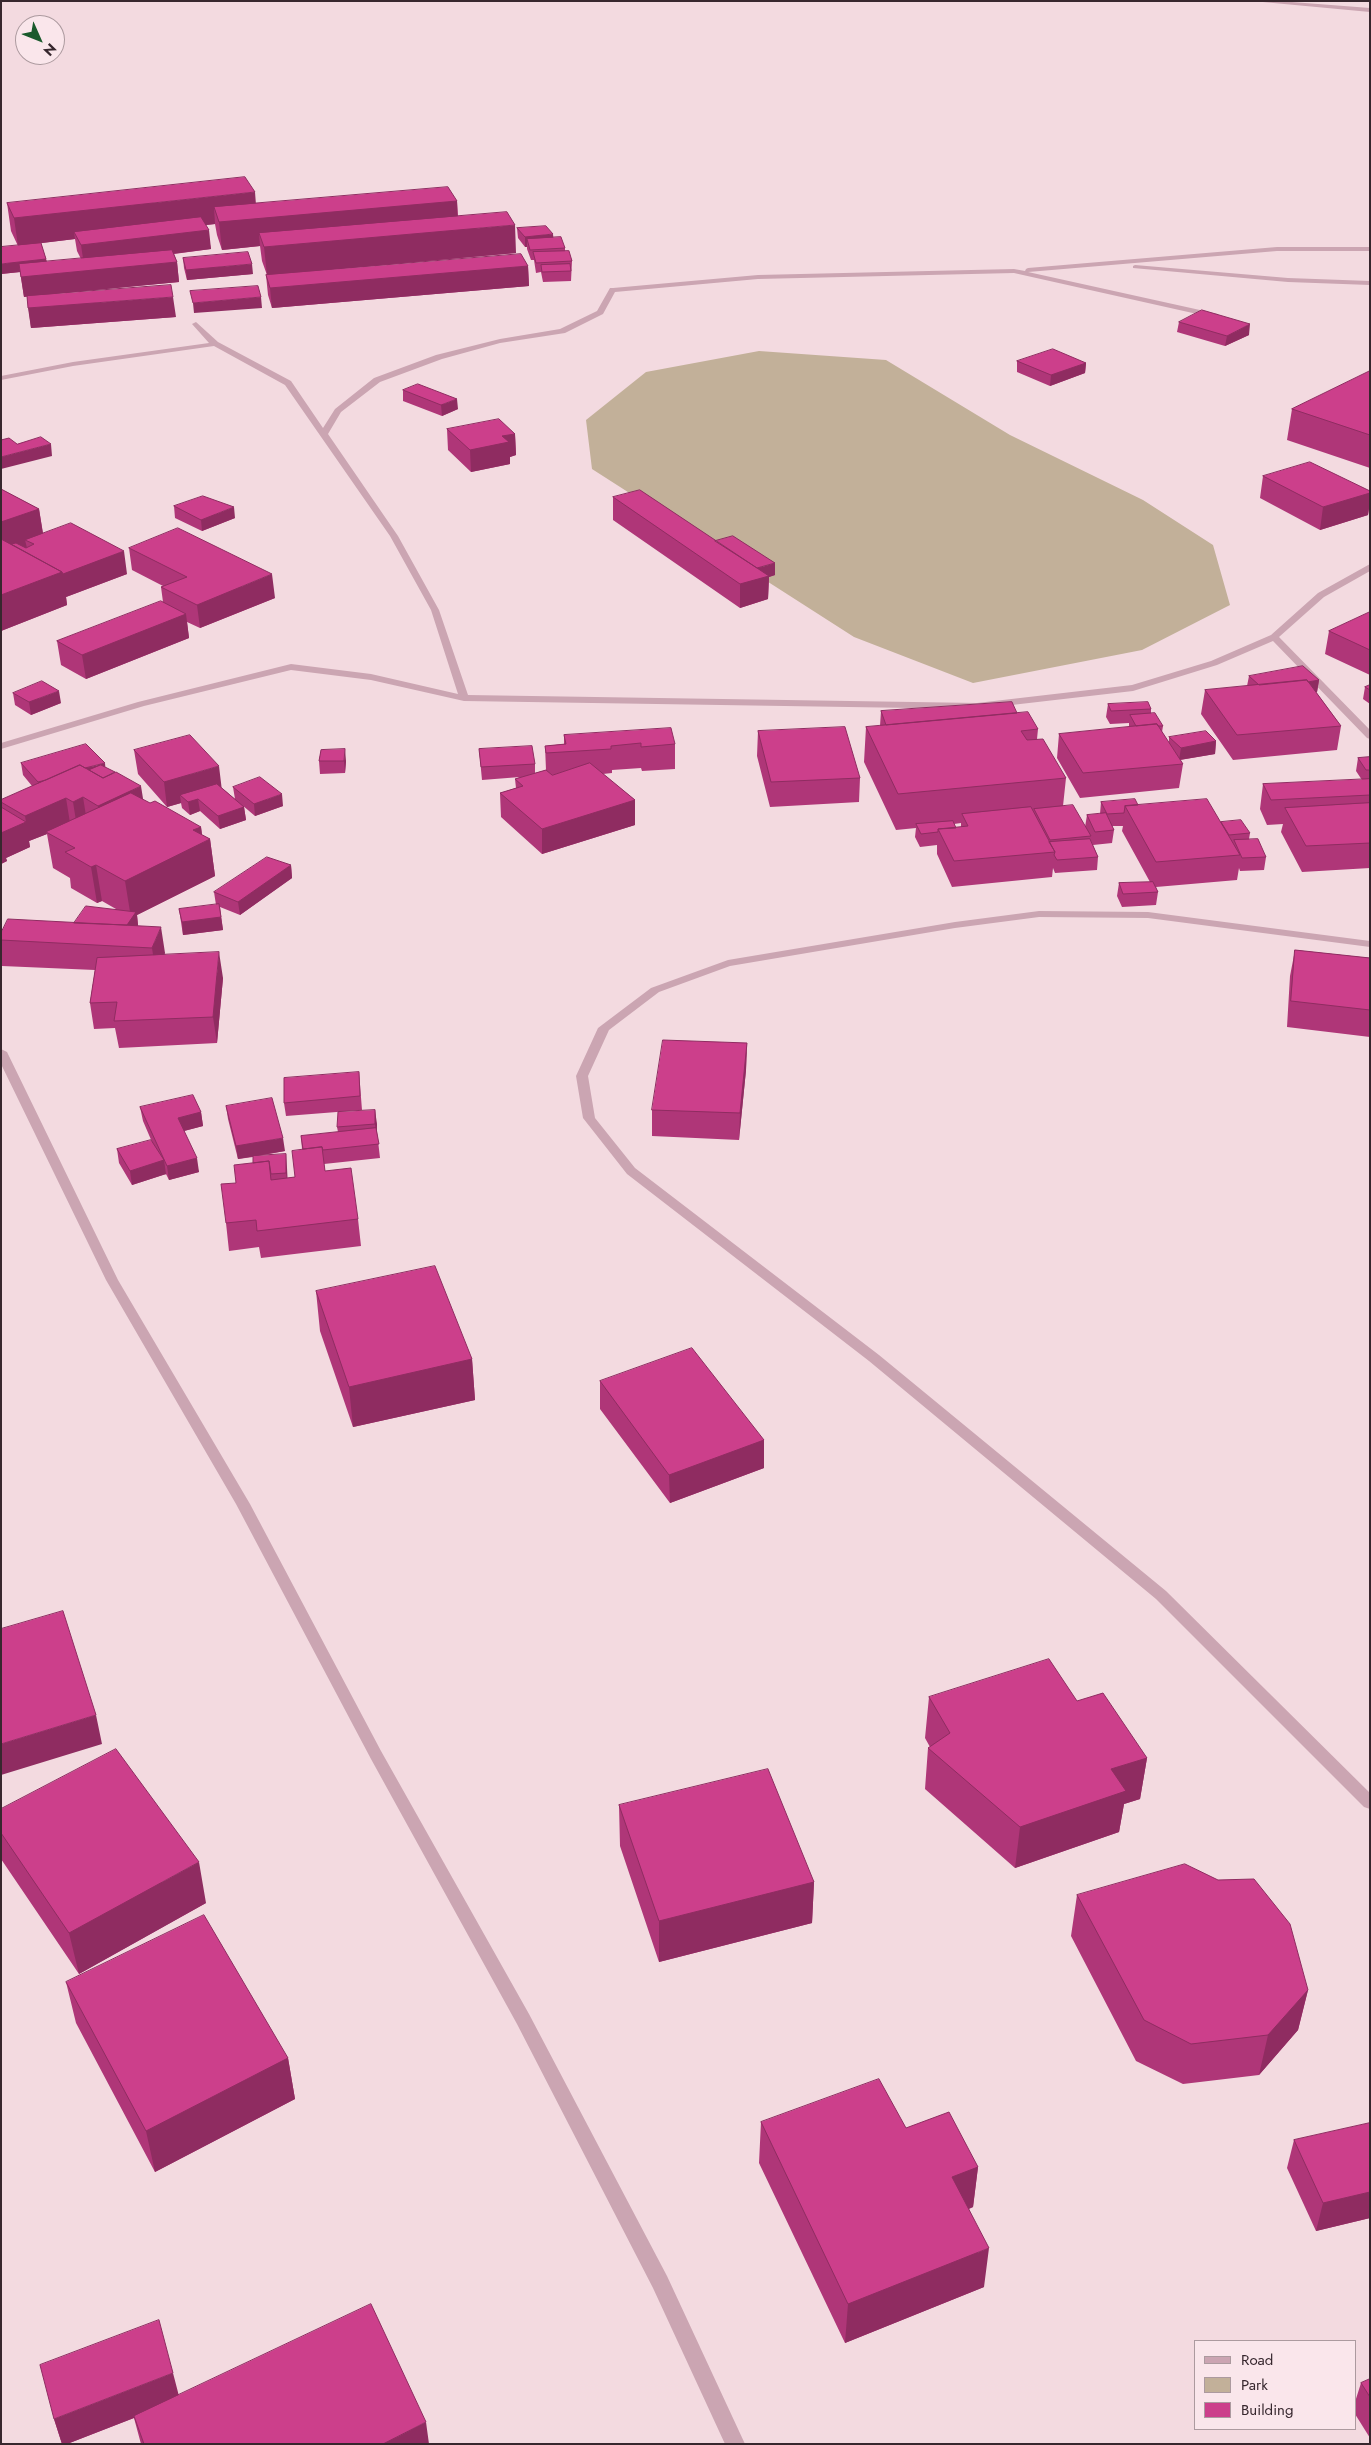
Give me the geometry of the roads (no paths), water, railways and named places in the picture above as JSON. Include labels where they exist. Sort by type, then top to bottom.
[{"type":"street","points":[[1255,1],[1370,10]]},
{"type":"street","points":[[324,434],[338,411],[377,380],[439,357],[500,341],[562,331],[600,312],[613,290],[758,277],[1014,271],[1277,248],[1370,249]]},
{"type":"street","points":[[1107,264],[1209,274],[1370,283]]},
{"type":"street","points":[[1014,271],[1222,318]]},
{"type":"street","points":[[196,324],[215,344],[288,383],[394,536],[435,610],[464,698]]},
{"type":"street","points":[[1,378],[73,364],[215,344]]},
{"type":"street","points":[[1,746],[141,704],[291,667],[371,677],[464,698],[977,706],[1133,688],[1214,663],[1274,637],[1321,595],[1370,567]]},
{"type":"street","points":[[1274,637],[1370,736]]},
{"type":"street","points":[[1370,944],[1148,914],[1039,914],[955,925],[728,963],[655,990],[604,1028],[582,1076],[589,1118],[631,1171],[874,1358],[1161,1595],[1370,1802]]},
{"type":"street","points":[[1,1052],[112,1280],[243,1504],[376,1755],[523,2019],[660,2282],[735,2444]]}]
